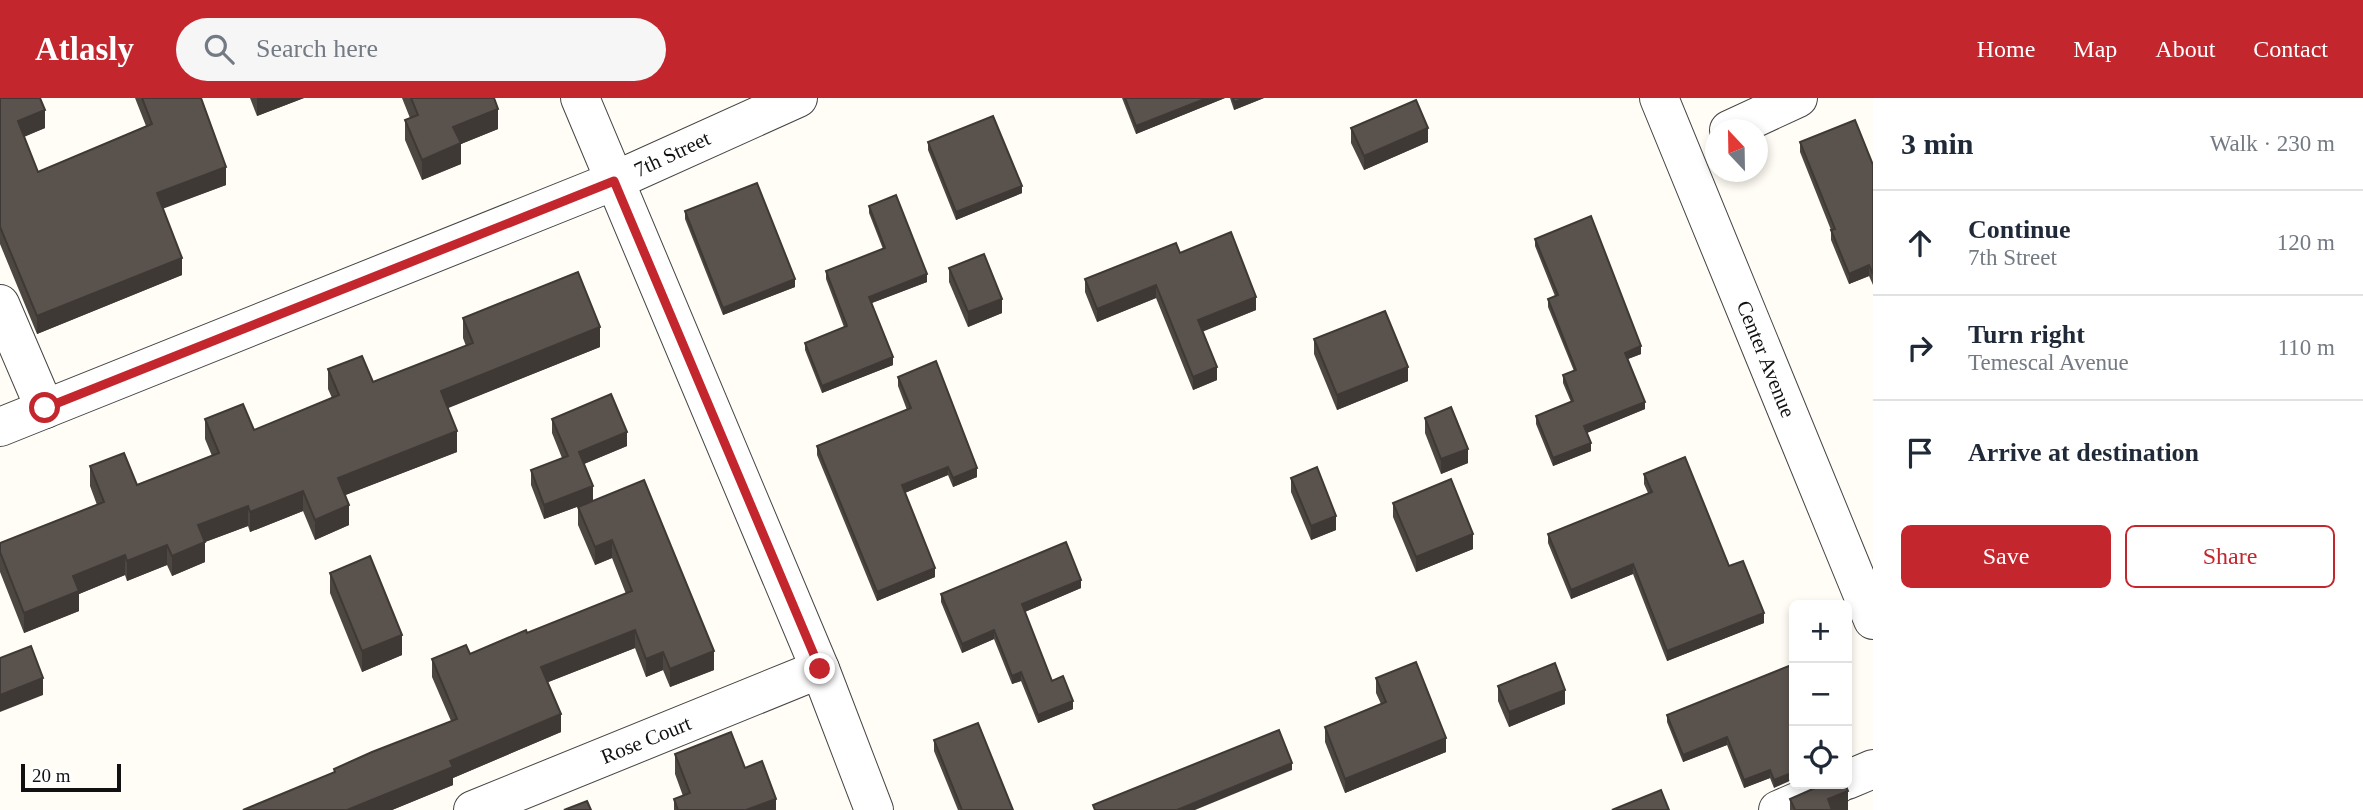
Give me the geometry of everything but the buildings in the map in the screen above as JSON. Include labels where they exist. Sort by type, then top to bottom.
[{"type":"street","points":[[580,98],[820,669],[874,810]]},
{"type":"street","name":"Center Avenue","points":[[1659,98],[1873,620]]},
{"type":"street","points":[[1753,119],[1798,98]]},
{"type":"street","name":"7th Street","points":[[22,418],[614,181],[777,102]]},
{"type":"street","points":[[1681,151],[1705,140]]},
{"type":"street","points":[[0,304],[22,418]]},
{"type":"street","points":[[0,358],[22,418]]},
{"type":"street","name":"Rose Court","points":[[473,810],[820,669]]},
{"type":"street","points":[[1852,778],[1873,769]]},
{"type":"street","points":[[1778,810],[1826,789]]},
{"type":"route","points":[[45,408],[614,181],[820,669]]}]
